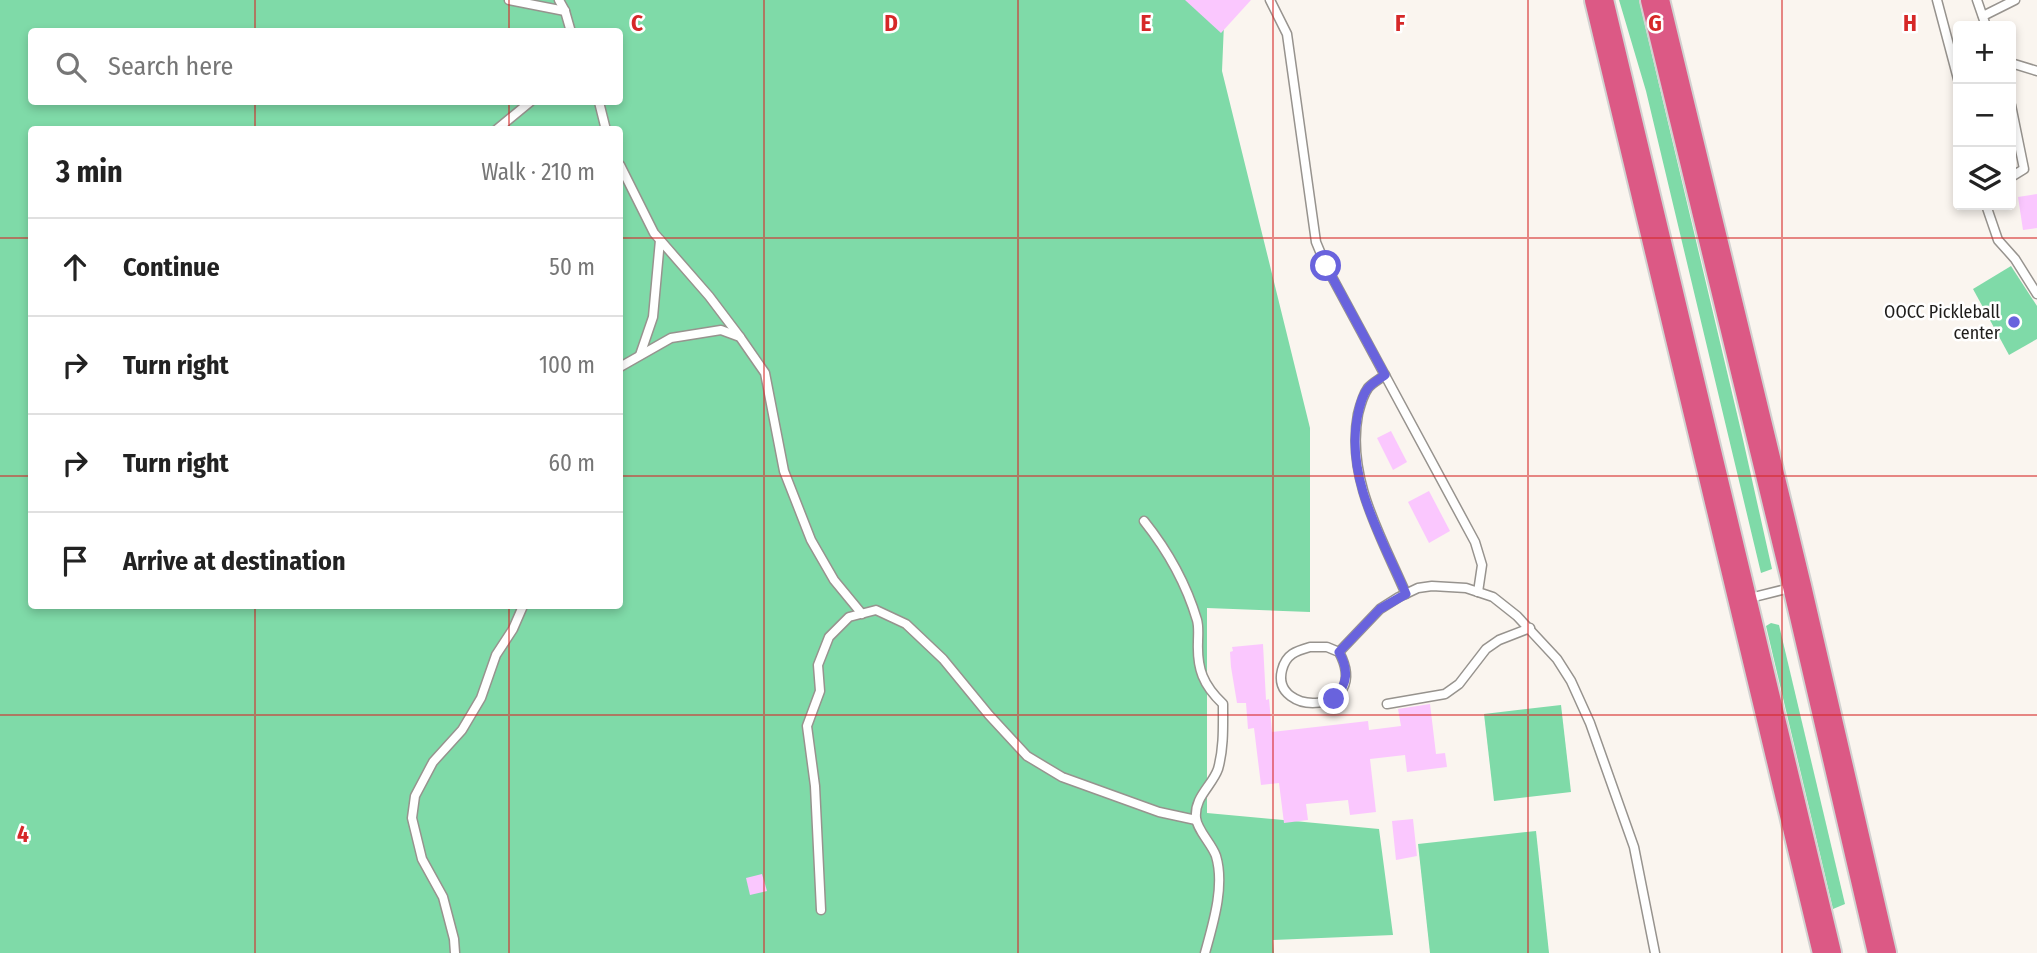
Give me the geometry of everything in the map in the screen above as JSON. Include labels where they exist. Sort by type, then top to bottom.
[{"type":"highway","points":[[1600,0],[1828,953]]},
{"type":"highway","points":[[1655,0],[1797,586],[1882,953]]},
{"type":"lane","points":[[509,0],[565,10]]},
{"type":"lane","points":[[559,0],[570,28]]},
{"type":"lane","points":[[1270,0],[1287,34],[1316,242],[1475,542],[1482,565],[1478,592]]},
{"type":"lane","points":[[1937,0],[1953,60]]},
{"type":"lane","points":[[1977,0],[1984,21]]},
{"type":"lane","points":[[1983,16],[2015,0]]},
{"type":"lane","points":[[2016,65],[2037,71]]},
{"type":"lane","points":[[501,126],[526,105]]},
{"type":"lane","points":[[600,105],[605,126]]},
{"type":"lane","points":[[2016,130],[2024,169],[2016,174]]},
{"type":"lane","points":[[623,171],[654,233],[709,296],[765,373],[784,471],[811,540],[834,580],[862,614]]},
{"type":"lane","points":[[1988,210],[1997,240],[2015,259],[2037,294]]},
{"type":"lane","points":[[640,355],[653,317],[660,240]]},
{"type":"lane","points":[[623,365],[671,338],[721,330],[740,337]]},
{"type":"lane","points":[[1385,375],[1368,388],[1360,405],[1355,453],[1361,487],[1406,594]]},
{"type":"lane","points":[[1144,521],[1166,548],[1183,583],[1198,622],[1198,668],[1212,694],[1223,704],[1223,737],[1217,771],[1198,800],[1196,820],[1217,859],[1219,884],[1205,953]]},
{"type":"lane","points":[[1339,652],[1380,609],[1406,594],[1432,586],[1466,588],[1503,602],[1530,628],[1564,670],[1590,723],[1634,847],[1655,953]]},
{"type":"lane","points":[[1743,600],[1797,586]]},
{"type":"lane","points":[[455,953],[443,897],[422,859],[412,818],[415,796],[433,761],[462,730],[481,698],[496,655],[513,629],[522,609]]},
{"type":"lane","points":[[821,910],[816,786],[807,726],[820,691],[817,665],[829,637],[849,617],[876,610],[906,624],[943,659],[1027,756],[1062,777],[1159,812],[1196,820]]},
{"type":"lane","points":[[1387,704],[1445,694],[1459,684],[1486,649],[1499,640],[1530,628]]},
{"type":"lane","points":[[1327,647],[1339,652],[1345,663],[1346,675],[1344,688],[1334,699],[1314,703],[1296,701],[1284,691],[1280,676],[1284,662],[1294,651],[1327,647]]},
{"type":"green space","points":[[0,0],[1225,0],[1222,71],[1310,428],[1310,612],[1207,608],[1207,813],[1379,829],[1393,935],[1273,940],[1274,953],[0,953]]},
{"type":"green space","points":[[1619,0],[1639,0],[1772,569],[1761,573],[1646,91]]},
{"type":"green space","name":"OOCC Pickleball center","points":[[2011,266],[2037,306],[2037,339],[2009,355],[1973,289]]},
{"type":"green space","points":[[1771,623],[1779,625],[1845,904],[1833,909],[1766,626]]},
{"type":"green space","points":[[1561,705],[1571,792],[1494,801],[1484,714]]},
{"type":"green space","points":[[1536,831],[1549,953],[1430,953],[1418,844]]},
{"type":"building","points":[[1185,0],[1251,0],[1221,33]]},
{"type":"building","points":[[2037,194],[2037,228],[2023,230],[2018,197]]},
{"type":"building","points":[[1391,431],[1407,462],[1393,470],[1377,438]]},
{"type":"building","points":[[1429,491],[1450,531],[1429,543],[1408,502]]},
{"type":"building","points":[[1263,644],[1266,700],[1269,699],[1272,732],[1368,721],[1369,730],[1401,726],[1398,709],[1430,704],[1436,754],[1445,753],[1447,767],[1407,772],[1405,755],[1370,759],[1376,812],[1350,815],[1348,800],[1306,804],[1308,820],[1284,823],[1279,783],[1261,785],[1254,728],[1248,729],[1246,703],[1237,703],[1231,667],[1232,647]]},
{"type":"building","points":[[1413,819],[1417,856],[1396,860],[1392,821]]},
{"type":"building","points":[[762,874],[767,891],[750,895],[746,878]]},
{"type":"place","name":"OOCC Pickleball center","points":[[2014,322]]},
{"type":"route","points":[[1326,266],[1385,375],[1368,388],[1360,405],[1355,453],[1361,487],[1406,594],[1380,609],[1339,652],[1345,663],[1346,675],[1344,688],[1334,699]]}]
